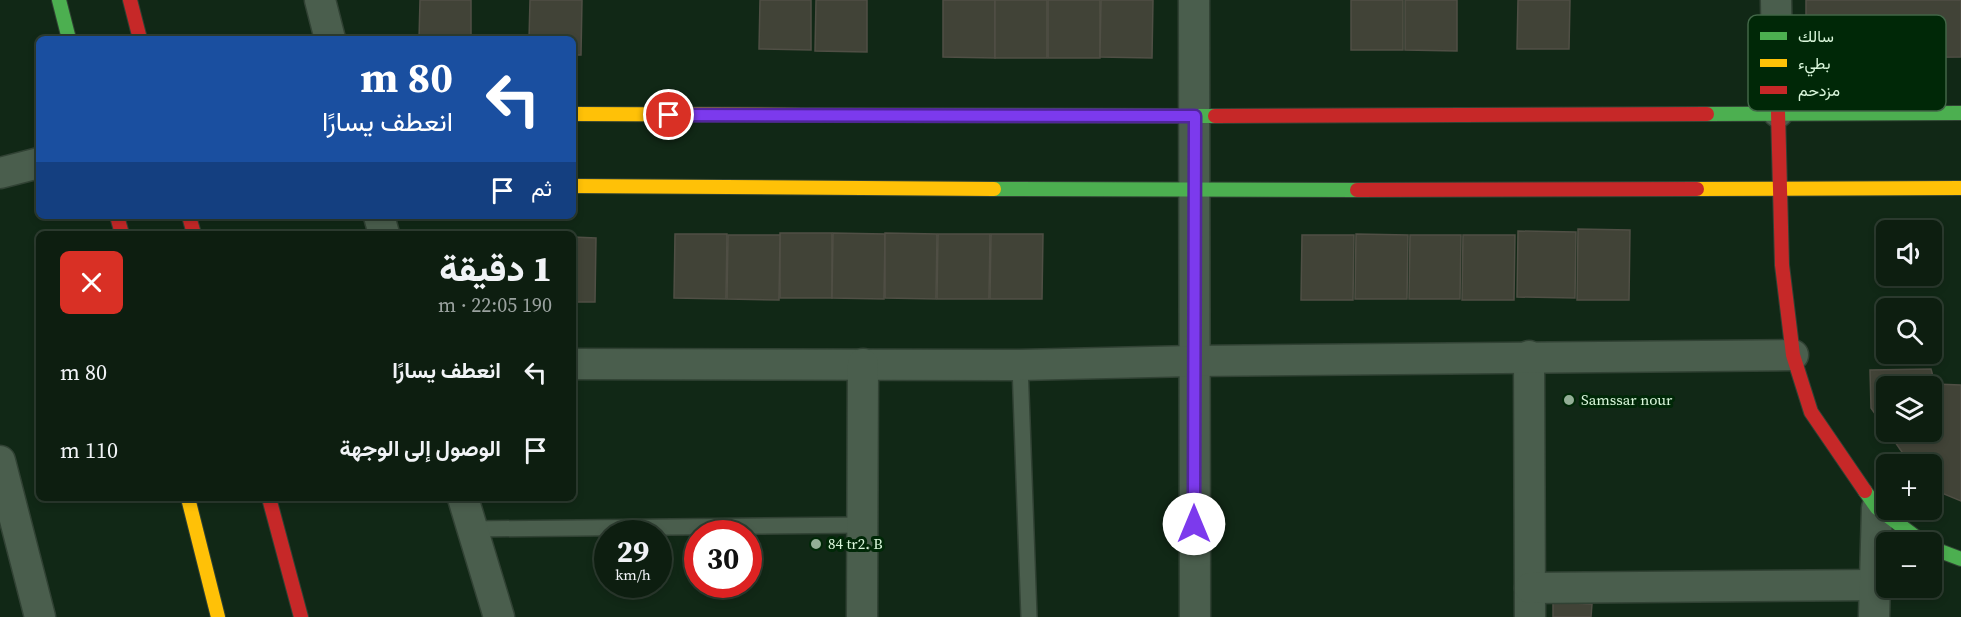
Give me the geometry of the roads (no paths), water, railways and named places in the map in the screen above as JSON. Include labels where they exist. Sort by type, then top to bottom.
[{"type":"street","points":[[59,0],[68,36]]},
{"type":"street","points":[[130,0],[139,36]]},
{"type":"street","points":[[320,0],[329,36]]},
{"type":"street","points":[[1194,0],[1195,617]]},
{"type":"street","points":[[1776,0],[1776,15]]},
{"type":"street","points":[[1778,112],[1782,265],[1793,355],[1811,412],[1876,507]]},
{"type":"street","points":[[576,114],[1195,116],[1961,113]]},
{"type":"street","points":[[0,173],[36,164]]},
{"type":"street","points":[[576,186],[1194,190],[1961,188]]},
{"type":"street","points":[[576,364],[1020,365],[1529,356],[1793,355]]},
{"type":"street","points":[[1529,356],[1530,603],[1875,585]]},
{"type":"street","points":[[862,617],[863,364]]},
{"type":"street","points":[[0,461],[40,617]]},
{"type":"street","points":[[189,501],[218,617]]},
{"type":"street","points":[[270,501],[301,617]]},
{"type":"street","points":[[464,501],[498,617]]},
{"type":"street","points":[[1874,617],[1877,520]]},
{"type":"street","points":[[1893,520],[1909,532]]},
{"type":"street","points":[[1942,552],[1961,559]]},
{"type":"lane","points":[[1020,365],[1029,617]]},
{"type":"lane","points":[[472,528],[862,525]]},
{"type":"place","name":"Samssar nour","points":[[1569,400]]},
{"type":"place","name":"84 tr2. B","points":[[816,544]]}]
